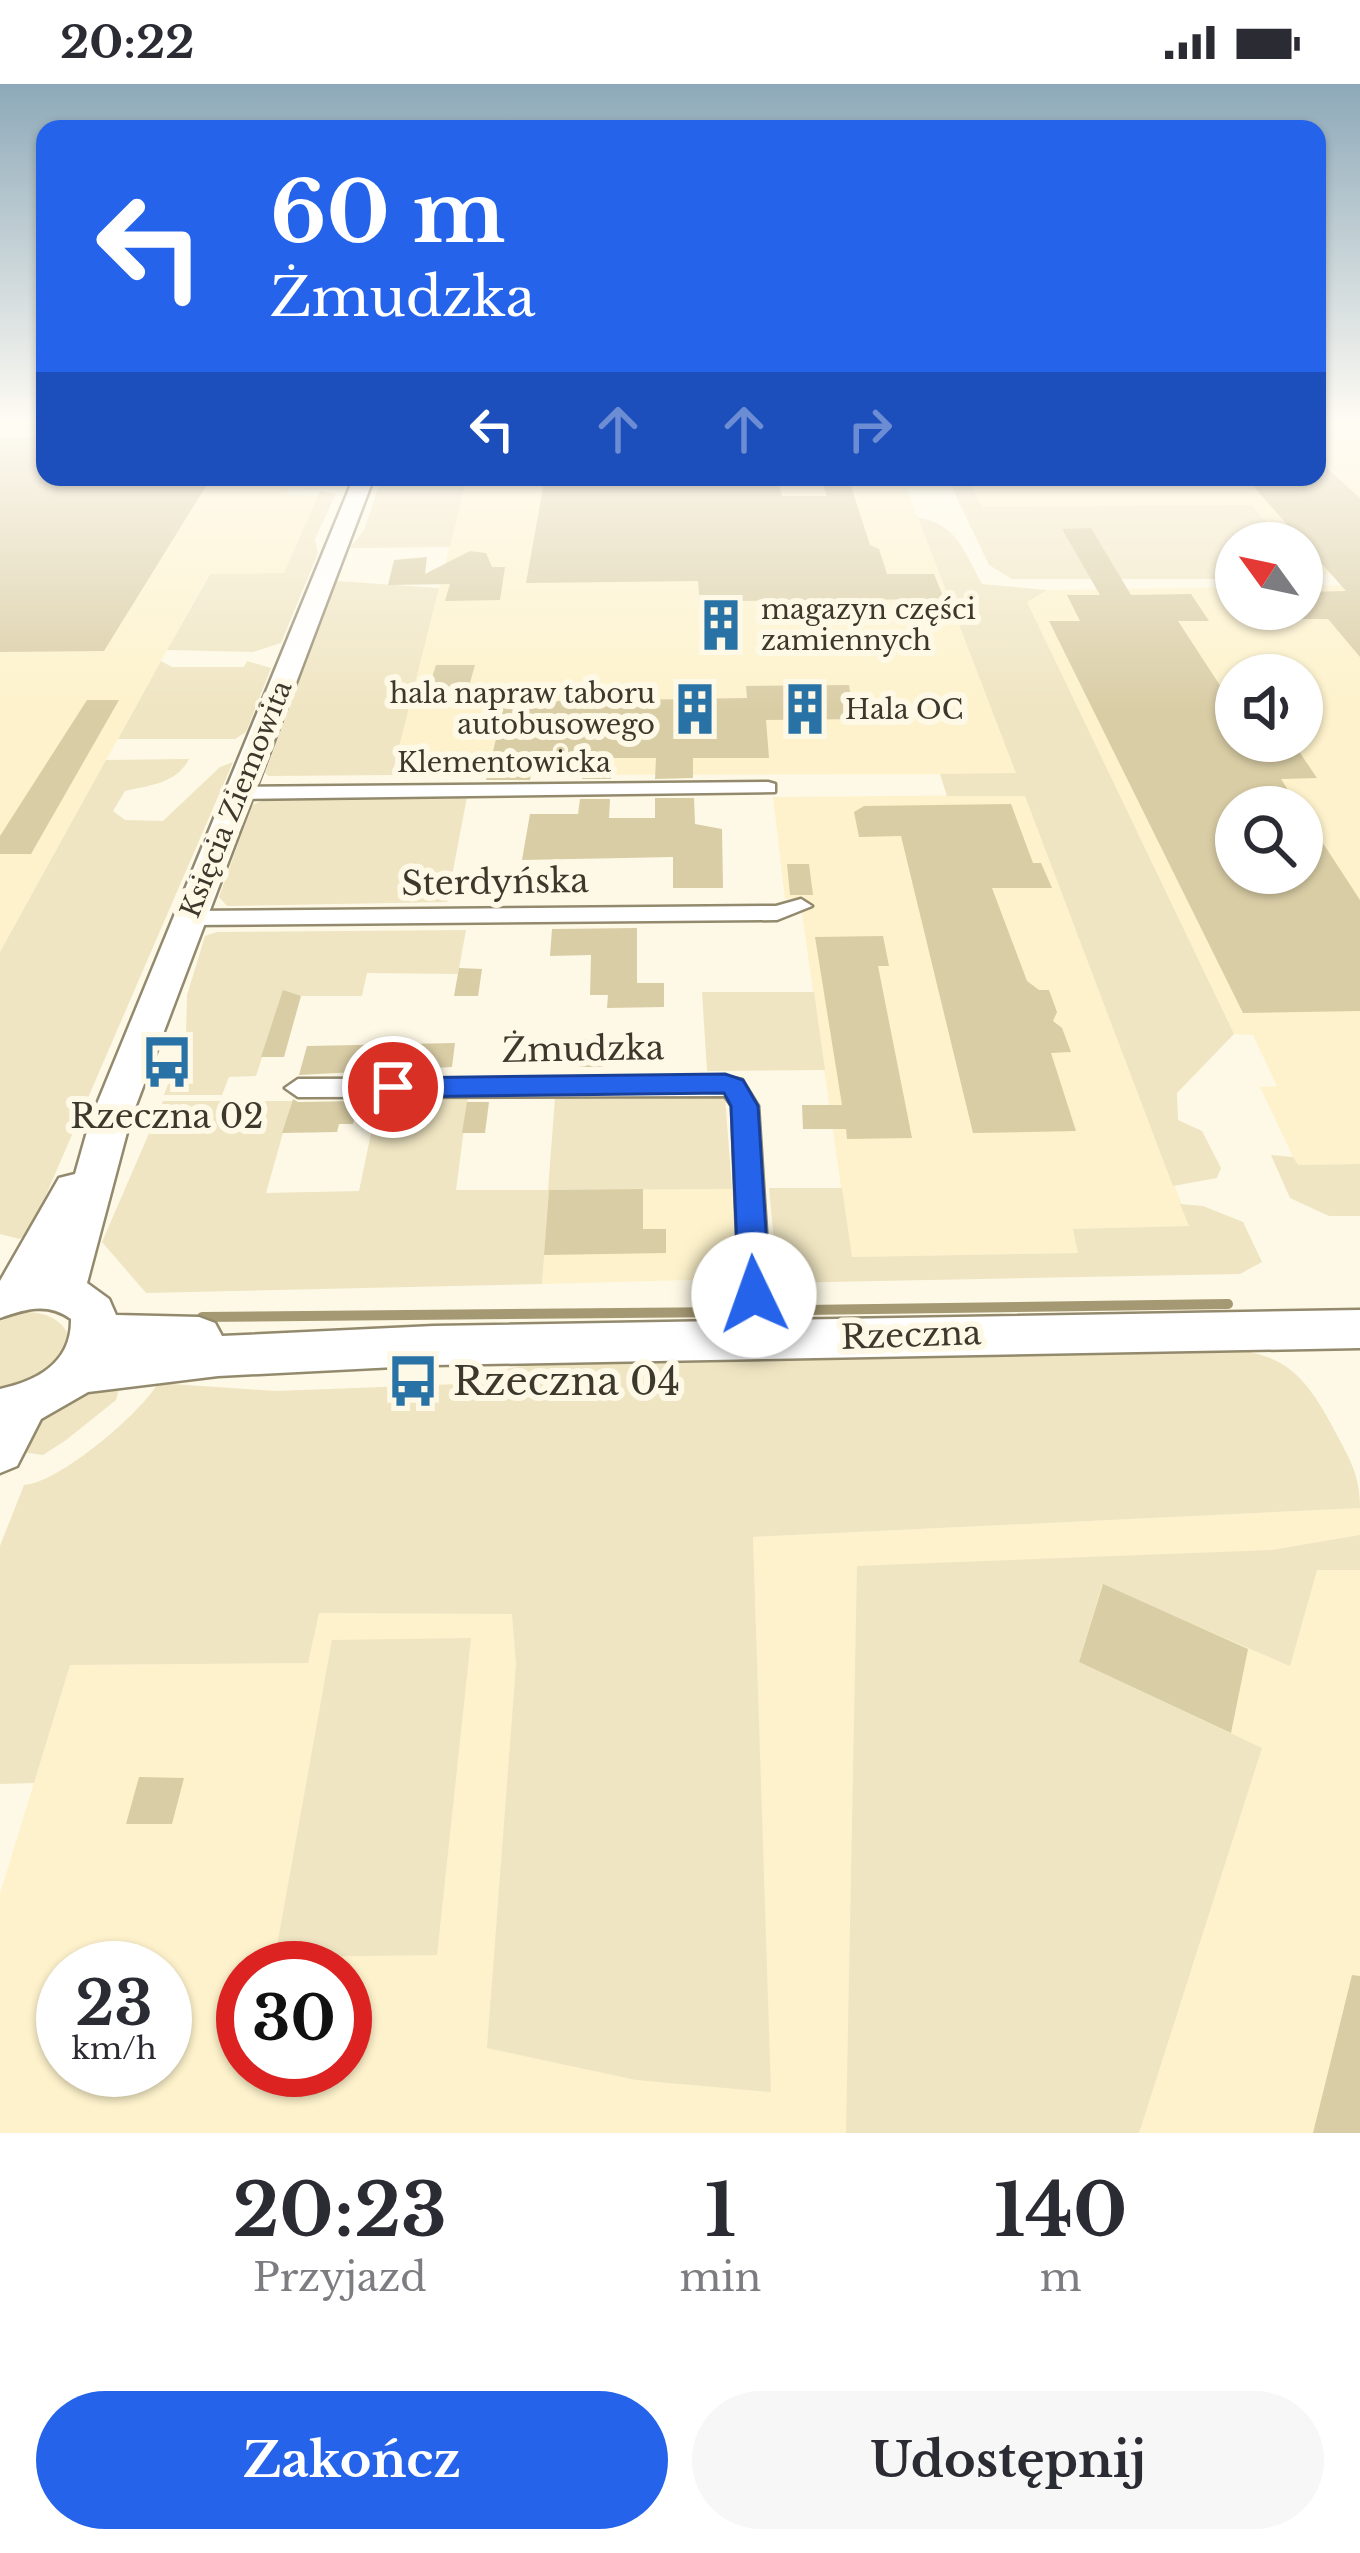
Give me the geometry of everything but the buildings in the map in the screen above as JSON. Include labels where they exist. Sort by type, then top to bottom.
[{"type":"street","name":"Księcia Ziemowita","points":[[27,1295],[110,1120],[347,520]]},
{"type":"street","name":"Klementowicka","points":[[240,793],[768,788]]},
{"type":"street","name":"Sterdyńska","points":[[188,919],[777,913],[801,906]]},
{"type":"street","name":"Żmudzka","points":[[298,1088],[725,1083],[739,1091],[745,1106],[757,1340]]},
{"type":"street","points":[[0,1451],[11,1408],[86,1354],[93,1312],[80,1298],[27,1295]]},
{"type":"street","name":"Rzeczna","points":[[86,1354],[159,1360],[462,1346],[1206,1327],[1360,1329]]},
{"type":"shaded area","points":[[0,520],[308,520],[284,573],[209,574],[0,952]]},
{"type":"shaded area","points":[[307,520],[324,520],[315,539],[318,553],[281,643],[253,652],[167,650],[210,574],[284,573]]},
{"type":"shaded area","points":[[368,520],[457,520],[450,547],[350,548]]},
{"type":"shaded area","points":[[456,520],[919,520],[1017,774],[392,775]]},
{"type":"shaded area","points":[[919,520],[950,532],[982,584],[1047,590],[1027,602],[1234,1034],[1177,1093],[1178,1120],[1202,1131],[1221,1168],[1217,1178],[1173,1186],[1025,796],[947,796],[940,774],[1016,773]]},
{"type":"shaded area","points":[[967,520],[1266,522],[1215,522],[1215,579],[1012,579],[989,565]]},
{"type":"shaded area","points":[[1264,520],[1360,520],[1360,573],[1323,574],[1323,522]]},
{"type":"shaded area","points":[[337,581],[439,588],[392,775],[269,776],[265,773]]},
{"type":"shaded area","points":[[1360,585],[1360,1164],[1297,1165],[1260,1087],[1277,1086],[1253,1035],[1234,1034],[1026,601],[1047,590],[1215,587],[1215,630],[1323,630],[1323,586]]},
{"type":"shaded area","points":[[161,661],[172,667],[244,667],[247,661],[271,668],[246,732],[235,739],[118,739]]},
{"type":"shaded area","points":[[189,759],[170,779],[125,791],[113,811],[125,820],[163,821],[220,767],[233,762],[30,1232],[19,1239],[0,1234],[0,952],[106,760]]},
{"type":"shaded area","points":[[1025,795],[1190,1226],[1074,1229],[1079,1253],[851,1257],[801,906],[799,898],[785,899],[773,797]]},
{"type":"shaded area","points":[[467,797],[447,902],[227,906],[219,897],[252,805],[266,799]]},
{"type":"shaded area","points":[[466,930],[458,974],[367,973],[362,996],[282,996],[256,1076],[229,1077],[222,1095],[164,1095],[186,1035],[187,995],[205,936],[217,932]]},
{"type":"shaded area","points":[[702,992],[814,992],[825,1070],[707,1071]]},
{"type":"shaded area","points":[[725,1097],[732,1189],[549,1190],[542,1284],[146,1293],[102,1242],[163,1101],[292,1101],[266,1193],[359,1191],[378,1100],[468,1098],[456,1190],[548,1190],[555,1098]]},
{"type":"shaded area","points":[[1271,1155],[1293,1157],[1298,1165],[1360,1164],[1360,1216],[1329,1216],[1290,1198]]},
{"type":"shaded area","points":[[769,1188],[842,1188],[852,1257],[1078,1253],[1073,1229],[1189,1226],[1180,1204],[1203,1206],[1243,1222],[1262,1262],[1240,1274],[778,1283]]},
{"type":"shaded area","points":[[732,1189],[736,1271],[727,1279],[542,1284],[549,1190]]},
{"type":"shaded area","points":[[25,1312],[40,1313],[61,1325],[67,1333],[67,1353],[48,1373],[0,1391],[0,1321]]},
{"type":"shaded area","points":[[1229,1349],[1268,1357],[1308,1387],[1351,1463],[1360,1508],[753,1537],[771,2092],[636,2080],[487,2048],[516,1665],[512,1614],[319,1613],[308,1663],[70,1665],[34,1783],[0,1784],[0,1546],[24,1485],[77,1460],[135,1411],[158,1383],[276,1391],[485,1383],[487,1373],[545,1361]]},
{"type":"shaded area","points":[[123,1376],[116,1400],[66,1440],[43,1455],[14,1451],[48,1414]]},
{"type":"shaded area","points":[[1360,1508],[1360,2133],[0,2133],[0,1894],[70,1665],[307,1663],[318,1613],[513,1614],[516,1665],[770,2091],[753,1537]]},
{"type":"shaded area","points":[[1360,1535],[1360,1570],[1317,1570],[1290,1666],[1102,1585],[1079,1662],[1262,1748],[1139,2133],[846,2133],[857,1566],[1272,1550]]},
{"type":"shaded area","points":[[471,1638],[437,1955],[372,1956],[372,1941],[278,1941],[332,1640]]},
{"type":"waterway","points":[[804,1310],[1228,1304]]},
{"type":"waterway","points":[[202,1317],[732,1312]]},
{"type":"place","name":"magazyn części zamiennych","points":[[721,625]]},
{"type":"place","name":"hala napraw taboru autobusowego","points":[[695,709]]},
{"type":"place","name":"Hala OC","points":[[805,709]]},
{"type":"place","name":"Rzeczna 02","points":[[167,1062]]},
{"type":"place","name":"Rzeczna 04","points":[[413,1381]]},
{"type":"route","points":[[393,1087],[725,1083],[733,1087],[745,1106],[754,1295]]}]
